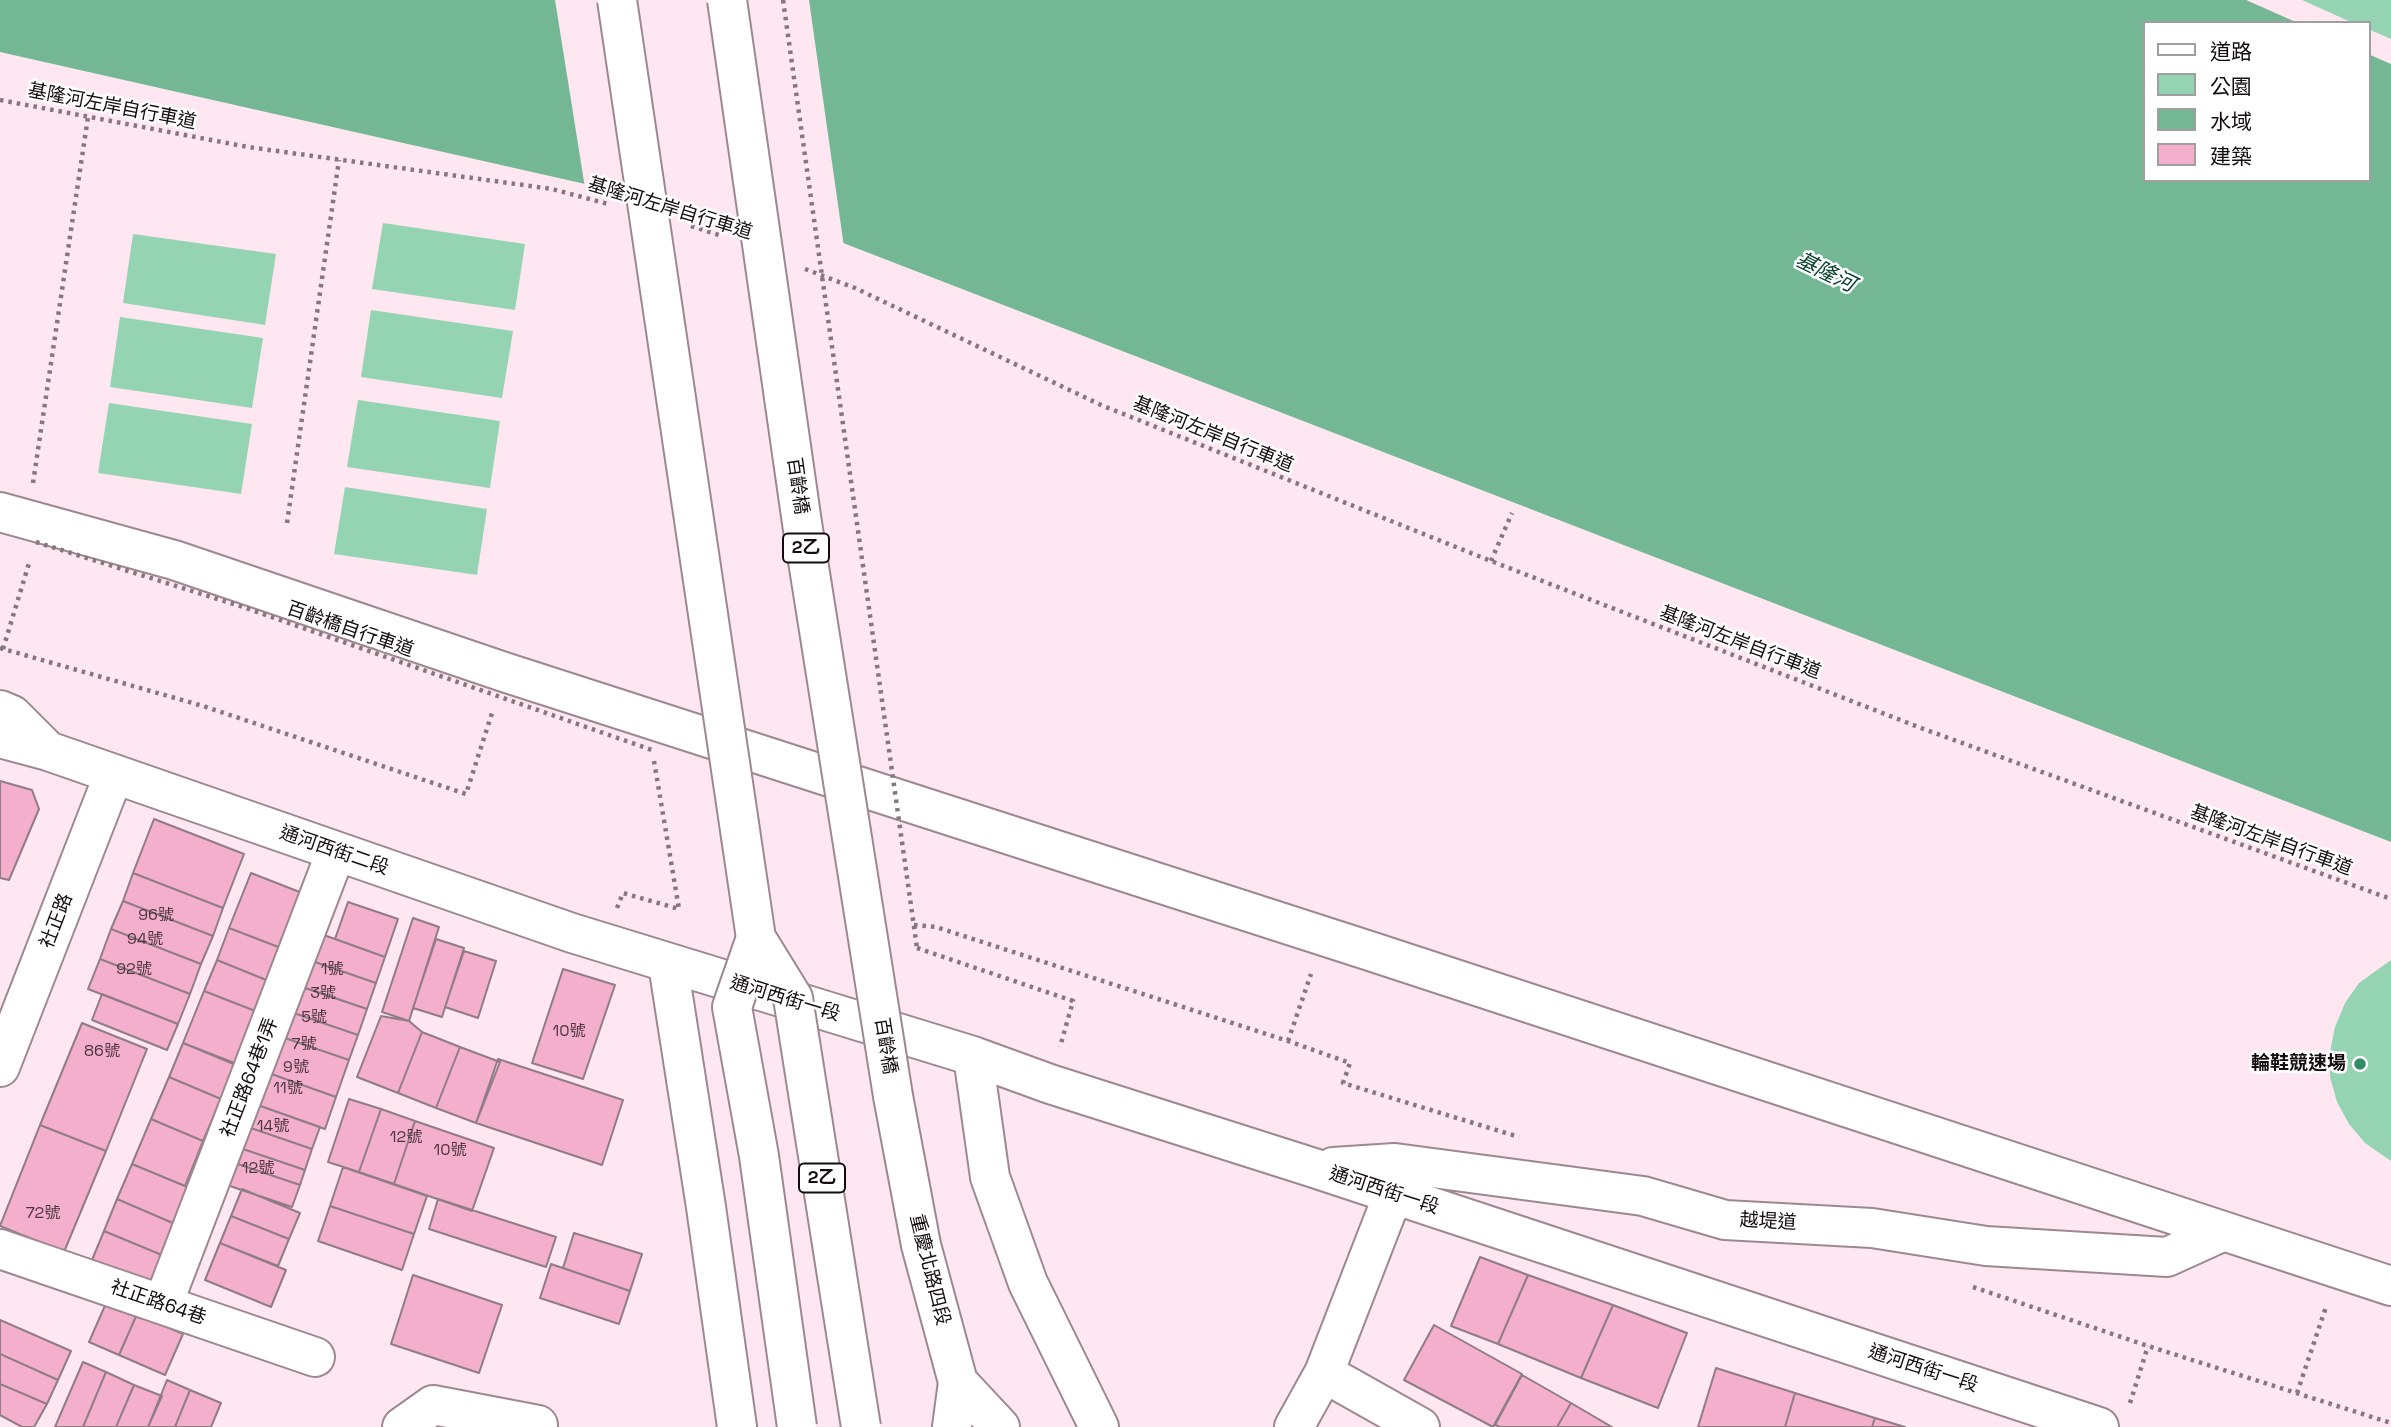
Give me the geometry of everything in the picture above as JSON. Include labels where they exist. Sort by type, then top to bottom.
[{"type":"street","name":"2乙","points":[[617,0],[756,938],[793,998],[861,1427]]},
{"type":"street","name":"百齡橋","points":[[727,0],[802,523],[893,1096]]},
{"type":"street","points":[[24,525],[174,560],[501,684],[1324,937],[2391,1286]]},
{"type":"street","points":[[0,710],[12,715],[48,751]]},
{"type":"street","name":"通河西街二段","points":[[0,738],[48,751],[668,964]]},
{"type":"street","name":"社正路","points":[[0,1067],[114,775]]},
{"type":"street","name":"社正路64巷1弄","points":[[163,1304],[336,852]]},
{"type":"street","points":[[756,938],[732,1007],[759,1156],[797,1427]]},
{"type":"street","points":[[668,964],[737,1427]]},
{"type":"street","name":"通河西街一段","points":[[668,964],[973,1056],[1050,1084],[1393,1195],[2114,1418]]},
{"type":"street","points":[[973,1056],[990,1177],[1028,1283],[1099,1427]]},
{"type":"street","name":"重慶北路四段","points":[[893,1096],[921,1245],[958,1382],[1000,1427]]},
{"type":"street","name":"越堤道","points":[[1314,1168],[1395,1163],[1643,1196],[1725,1220],[1872,1227],[1986,1246],[2167,1256],[2222,1232]]},
{"type":"street","points":[[1294,1427],[1324,1373],[1393,1195]]},
{"type":"street","name":"社正路64巷","points":[[0,1249],[315,1357]]},
{"type":"street","points":[[1324,1373],[1420,1427]]},
{"type":"street","points":[[952,1427],[958,1382]]},
{"type":"street","points":[[958,1382],[975,1427]]},
{"type":"street","points":[[402,1427],[433,1405],[538,1425]]},
{"type":"path","points":[[783,0],[917,948],[1073,1001]]},
{"type":"path","name":"基隆河左岸自行車道","points":[[0,100],[248,147],[552,189],[619,207]]},
{"type":"path","points":[[88,117],[32,494],[1,648],[203,706],[466,794],[493,709]]},
{"type":"path","points":[[287,523],[339,160]]},
{"type":"path","name":"基隆河左岸自行車道","points":[[686,225],[725,237]]},
{"type":"path","name":"基隆河左岸自行車道","points":[[803,268],[855,288],[1101,405],[1491,561],[1922,728],[2391,899]]},
{"type":"path","points":[[1491,561],[1511,513]]},
{"type":"path","name":"百齡橋自行車道","points":[[24,525],[243,607],[652,750],[680,909],[622,892]]},
{"type":"path","points":[[914,925],[936,927],[1350,1063],[1343,1083]]},
{"type":"path","points":[[1288,1041],[1324,937]]},
{"type":"path","points":[[2297,1393],[2339,1270]]},
{"type":"path","points":[[2114,1418],[2148,1346]]},
{"type":"green space","points":[[2302,0],[2391,0],[2391,39],[2370,30],[2370,21],[2349,21]]},
{"type":"green space","points":[[383,223],[525,244],[515,310],[372,289]]},
{"type":"green space","points":[[133,234],[276,254],[265,325],[123,303]]},
{"type":"green space","points":[[371,310],[513,331],[502,398],[361,377]]},
{"type":"green space","points":[[120,317],[263,338],[252,408],[110,387]]},
{"type":"green space","points":[[358,400],[500,421],[490,488],[347,467]]},
{"type":"green space","points":[[109,403],[252,424],[241,494],[98,473]]},
{"type":"green space","points":[[345,487],[487,509],[477,575],[334,554]]},
{"type":"green space","name":"輪鞋競速場","points":[[2391,960],[2391,1161],[2365,1143],[2349,1124],[2337,1102],[2330,1077],[2330,1052],[2335,1027],[2345,1003],[2359,983]]},
{"type":"water","name":"基隆河","points":[[0,0],[2246,0],[2293,21],[2142,21],[2142,182],[2370,182],[2370,55],[2391,64],[2391,842],[838,241],[0,52]]},
{"type":"pier","points":[[555,0],[809,0],[844,247],[585,188]]},
{"type":"building","points":[[0,781],[32,790],[39,809],[9,880],[0,878]]},
{"type":"building","points":[[154,819],[244,854],[223,908],[133,873]]},
{"type":"building","points":[[133,873],[223,908],[213,936],[123,901]]},
{"type":"building","points":[[251,873],[315,898],[294,953],[229,928]]},
{"type":"building","points":[[123,901],[213,936],[201,964],[111,929]]},
{"type":"building","points":[[348,902],[398,919],[385,957],[335,939]]},
{"type":"building","points":[[413,918],[439,927],[409,1021],[382,1012]]},
{"type":"building","points":[[229,928],[294,953],[281,986],[217,960]]},
{"type":"building","points":[[111,929],[201,964],[190,994],[100,959]]},
{"type":"building","points":[[321,934],[385,957],[376,983],[312,961]]},
{"type":"building","points":[[436,939],[464,948],[442,1017],[413,1008]]},
{"type":"building","points":[[464,951],[496,961],[478,1018],[445,1007]]},
{"type":"building","points":[[100,959],[190,994],[178,1024],[88,989]]},
{"type":"building","points":[[217,960],[281,986],[268,1016],[204,991]]},
{"type":"building","points":[[312,961],[376,983],[367,1009],[302,987]]},
{"type":"building","points":[[563,969],[615,985],[583,1079],[532,1063]]},
{"type":"building","points":[[294,984],[367,1009],[358,1035],[285,1010]]},
{"type":"building","points":[[204,991],[268,1016],[247,1068],[183,1043]]},
{"type":"building","points":[[102,994],[178,1024],[167,1050],[92,1020]]},
{"type":"building","points":[[285,1010],[358,1035],[349,1060],[276,1035]]},
{"type":"building","points":[[381,1016],[409,1021],[422,1032],[398,1093],[357,1077]]},
{"type":"building","points":[[82,1023],[147,1049],[106,1151],[40,1125]]},
{"type":"building","points":[[422,1032],[460,1047],[436,1108],[398,1093]]},
{"type":"building","points":[[276,1035],[349,1060],[336,1097],[263,1071]]},
{"type":"building","points":[[183,1043],[236,1065],[221,1099],[169,1077]]},
{"type":"building","points":[[460,1047],[500,1062],[476,1123],[436,1108]]},
{"type":"building","points":[[498,1059],[623,1100],[602,1165],[476,1123]]},
{"type":"building","points":[[263,1071],[336,1097],[325,1129],[252,1103]]},
{"type":"building","points":[[169,1077],[221,1099],[203,1141],[151,1119]]},
{"type":"building","points":[[349,1099],[381,1109],[359,1172],[328,1162]]},
{"type":"building","points":[[252,1103],[320,1127],[312,1149],[245,1126]]},
{"type":"building","points":[[381,1109],[415,1121],[394,1184],[359,1172]]},
{"type":"building","points":[[151,1119],[203,1141],[185,1186],[132,1164]]},
{"type":"building","points":[[415,1121],[494,1148],[472,1211],[394,1184]]},
{"type":"building","points":[[40,1125],[106,1151],[64,1252],[0,1226]]},
{"type":"building","points":[[245,1126],[312,1149],[305,1170],[237,1147]]},
{"type":"building","points":[[237,1147],[305,1170],[300,1185],[232,1162]]},
{"type":"building","points":[[232,1162],[300,1185],[292,1207],[224,1184]]},
{"type":"building","points":[[132,1164],[197,1191],[182,1227],[117,1199]]},
{"type":"building","points":[[343,1167],[427,1196],[414,1234],[330,1206]]},
{"type":"building","points":[[242,1189],[300,1213],[289,1239],[231,1216]]},
{"type":"building","points":[[117,1199],[182,1227],[169,1258],[104,1231]]},
{"type":"building","points":[[438,1199],[556,1237],[546,1267],[429,1229]]},
{"type":"building","points":[[330,1206],[414,1234],[402,1270],[318,1241]]},
{"type":"building","points":[[231,1216],[289,1239],[278,1266],[220,1243]]},
{"type":"building","points":[[104,1231],[169,1258],[151,1299],[87,1272]]},
{"type":"building","points":[[574,1233],[642,1254],[630,1291],[563,1268]]},
{"type":"building","points":[[220,1243],[286,1270],[271,1307],[205,1280]]},
{"type":"building","points":[[1480,1257],[1528,1275],[1498,1344],[1451,1326]]},
{"type":"building","points":[[551,1264],[630,1291],[619,1324],[540,1298]]},
{"type":"building","points":[[413,1275],[502,1305],[479,1373],[391,1344]]},
{"type":"building","points":[[1528,1275],[1613,1305],[1581,1378],[1498,1344]]},
{"type":"building","points":[[107,1301],[137,1314],[119,1355],[89,1342]]},
{"type":"building","points":[[1613,1305],[1687,1333],[1658,1408],[1581,1378]]},
{"type":"building","points":[[137,1314],[183,1334],[165,1375],[119,1355]]},
{"type":"building","points":[[0,1320],[71,1351],[58,1380],[0,1354]]},
{"type":"building","points":[[1434,1325],[1522,1374],[1493,1427],[1404,1380]]},
{"type":"building","points":[[0,1354],[58,1380],[47,1404],[0,1384]]},
{"type":"building","points":[[83,1362],[106,1372],[83,1427],[55,1427]]},
{"type":"building","points":[[1716,1368],[1795,1393],[1785,1427],[1698,1427]]},
{"type":"building","points":[[106,1372],[134,1385],[116,1427],[83,1427]]},
{"type":"building","points":[[1522,1375],[1571,1403],[1557,1427],[1495,1425]]},
{"type":"building","points":[[167,1380],[190,1390],[175,1427],[148,1427]]},
{"type":"building","points":[[0,1384],[47,1404],[34,1427],[22,1427],[0,1415]]},
{"type":"building","points":[[134,1385],[162,1396],[148,1427],[116,1427]]},
{"type":"building","points":[[190,1390],[221,1403],[211,1427],[175,1427]]},
{"type":"building","points":[[1795,1393],[1875,1418],[1872,1427],[1785,1427]]},
{"type":"building","points":[[1571,1403],[1612,1427],[1557,1427]]},
{"type":"building","points":[[1875,1418],[1905,1427],[1872,1427]]},
{"type":"place","name":"輪鞋競速場","points":[[2360,1064]]}]
